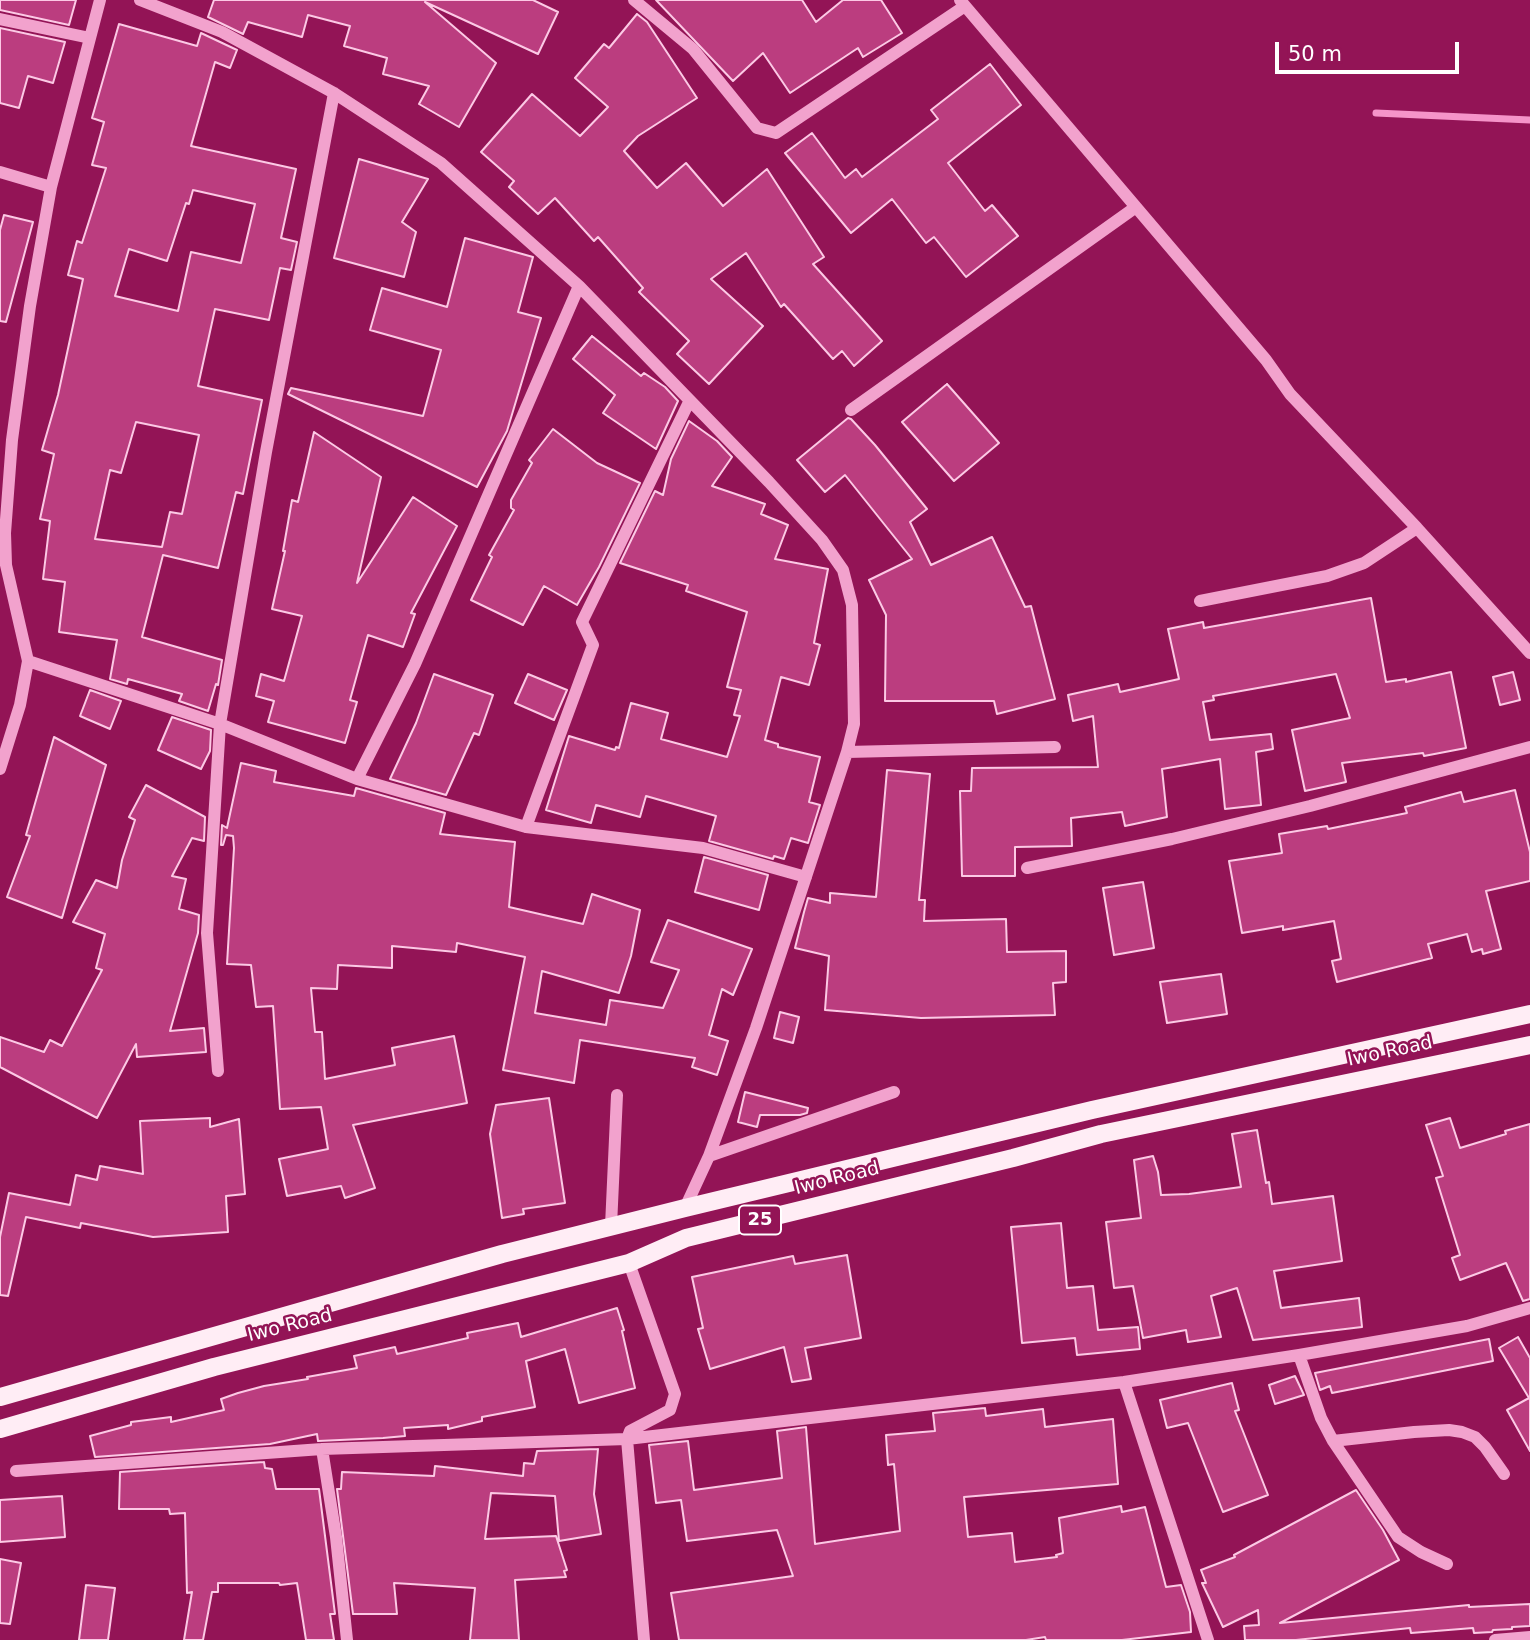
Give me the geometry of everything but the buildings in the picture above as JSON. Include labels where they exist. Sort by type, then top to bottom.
[{"type":"main road","name":"Iwo Road","points":[[0,1397],[274,1318],[611,1226],[1092,1110],[1530,1014]]},
{"type":"main road","name":"Iwo Road","points":[[0,1429],[215,1367],[629,1263],[686,1238],[1101,1134],[1530,1045]]},
{"type":"main road","points":[[1092,1110],[1101,1134]]},
{"type":"street","points":[[0,769],[20,705],[29,662],[6,565],[6,438],[51,187],[100,0]]},
{"type":"street","points":[[140,0],[222,32],[334,93],[441,163],[579,286],[769,482],[822,540],[844,570],[852,605],[854,724],[756,1028],[709,1156],[685,1208]]},
{"type":"street","points":[[634,0],[693,49],[757,128],[776,133],[963,3],[1266,360],[1290,394],[1530,653]]},
{"type":"street","points":[[0,19],[90,38]]},
{"type":"street","points":[[218,1071],[207,933],[220,724],[266,452],[334,93]]},
{"type":"street","points":[[0,172],[51,187]]},
{"type":"street","points":[[850,411],[1136,207]]},
{"type":"street","points":[[356,779],[415,664],[579,286]]},
{"type":"street","points":[[526,827],[593,645],[582,622],[689,402]]},
{"type":"street","points":[[1200,601],[1327,576],[1364,563],[1417,528]]},
{"type":"street","points":[[29,662],[220,724],[356,779],[526,827],[703,848],[806,877]]},
{"type":"street","points":[[847,752],[1055,747]]},
{"type":"street","points":[[1027,868],[1172,839],[1310,806],[1530,747]]},
{"type":"street","points":[[709,1156],[894,1092]]},
{"type":"street","points":[[611,1226],[617,1096]]},
{"type":"street","points":[[629,1263],[675,1394],[670,1410],[631,1431],[627,1439],[645,1640]]},
{"type":"street","points":[[16,1471],[322,1449],[627,1439],[1124,1381],[1468,1326],[1530,1308]]},
{"type":"street","points":[[1298,1355],[1321,1418],[1333,1441],[1398,1537],[1447,1564]]},
{"type":"street","points":[[1124,1381],[1208,1640]]},
{"type":"street","points":[[1333,1441],[1413,1432],[1462,1432],[1475,1437],[1504,1474]]},
{"type":"street","points":[[322,1449],[336,1537],[347,1640]]},
{"type":"street","points":[[1495,1640],[1530,1637]]},
{"type":"waterway","points":[[1376,113],[1530,120]]}]
